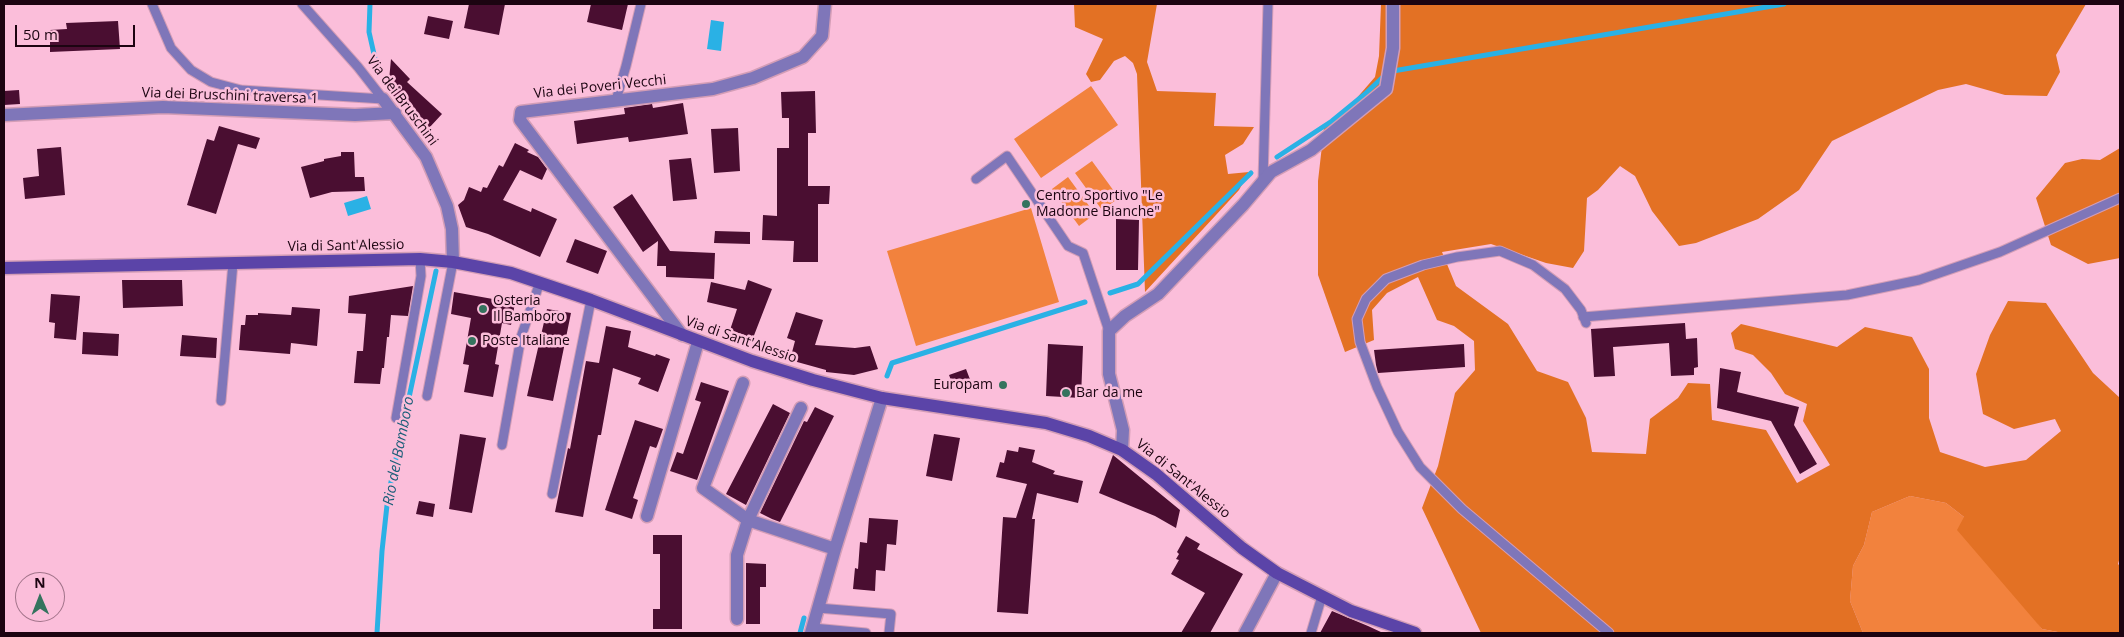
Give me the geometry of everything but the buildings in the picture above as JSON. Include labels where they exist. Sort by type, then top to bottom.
[{"type":"street","name":"Via dei Poveri Vecchi","points":[[682,335],[520,120],[521,112],[713,90],[753,78],[803,57],[822,36],[825,4]]},
{"type":"street","points":[[1122,450],[1123,430],[1109,374],[1109,331],[1125,316],[1158,294],[1272,172],[1311,150],[1386,89],[1393,48],[1393,4]]},
{"type":"street","name":"Via dei Bruschini","points":[[383,99],[395,112],[426,157],[447,206],[452,229],[453,262]]},
{"type":"street","name":"Via dei Bruschini traversa 1","points":[[4,115],[163,107],[355,115],[395,112]]},
{"type":"street","name":"Via di Sant'Alessio","points":[[4,268],[420,260],[453,262],[511,273],[590,300],[698,342],[813,380],[882,398],[1046,423],[1089,436],[1122,450],[1156,474],[1242,548],[1277,573],[1351,611],[1415,633]]},
{"type":"street","points":[[647,516],[698,342]]},
{"type":"street","points":[[743,383],[703,488],[748,520],[835,550]]},
{"type":"street","points":[[812,631],[882,398]]},
{"type":"street","points":[[737,619],[737,555],[748,520],[801,408]]},
{"type":"street","points":[[1245,633],[1277,573]]},
{"type":"lane","points":[[152,4],[171,48],[191,70],[212,82],[241,90],[383,99]]},
{"type":"lane","name":"Via dei Bruschini","points":[[302,4],[383,99]]},
{"type":"lane","points":[[616,100],[641,4]]},
{"type":"lane","points":[[1263,180],[1268,4]]},
{"type":"lane","points":[[976,179],[1007,156],[1068,246],[1083,253],[1109,331]]},
{"type":"lane","points":[[1609,633],[1462,509],[1420,467],[1398,432],[1377,387],[1360,342],[1357,319],[1366,299],[1386,279],[1423,264],[1500,251],[1533,265],[1565,289],[1581,310],[1584,320],[1847,295],[1910,282],[2000,252],[2120,198]]},
{"type":"lane","points":[[396,418],[421,276],[420,260]]},
{"type":"lane","points":[[427,396],[453,262]]},
{"type":"lane","points":[[221,401],[233,263]]},
{"type":"lane","points":[[502,445],[521,337],[540,282]]},
{"type":"lane","points":[[552,494],[590,300]]},
{"type":"lane","points":[[1311,633],[1322,596]]},
{"type":"lane","points":[[818,608],[891,614],[889,633]]},
{"type":"lane","points":[[812,631],[866,633]]},
{"type":"shaded area","points":[[1074,4],[1157,4],[1147,62],[1157,91],[1216,93],[1214,126],[1254,127],[1243,144],[1225,155],[1228,174],[1249,172],[1239,190],[1145,292],[1137,74],[1133,63],[1125,56],[1114,61],[1100,80],[1091,82],[1086,74],[1103,39],[1075,27]]},
{"type":"shaded area","points":[[1381,4],[2086,4],[2056,55],[2060,72],[2047,96],[2005,95],[1966,84],[1938,90],[1832,141],[1799,190],[1758,219],[1696,243],[1679,246],[1652,211],[1635,176],[1620,166],[1598,190],[1587,198],[1584,251],[1573,268],[1546,263],[1491,244],[1442,252],[1456,286],[1508,324],[1537,371],[1568,382],[1586,418],[1592,452],[1646,454],[1650,419],[1678,398],[1688,383],[1710,384],[1712,420],[1766,430],[1797,483],[1830,465],[1803,421],[1807,404],[1785,394],[1771,373],[1753,355],[1735,349],[1731,333],[1741,324],[1837,347],[1865,327],[1912,337],[1929,369],[1929,418],[1940,452],[1985,467],[2026,460],[2061,431],[2055,419],[2014,429],[1983,414],[1976,374],[1990,335],[2008,301],[2046,303],[2093,373],[2120,398],[2120,557],[2118,564],[2120,566],[2120,633],[2063,633],[2042,629],[1957,530],[1964,517],[1946,503],[1910,496],[1872,512],[1864,545],[1853,566],[1850,601],[1863,633],[1481,633],[1422,508],[1438,466],[1455,393],[1475,370],[1474,341],[1454,326],[1437,320],[1418,277],[1387,293],[1372,310],[1374,340],[1345,352],[1318,275],[1318,181],[1324,128],[1355,100],[1375,77],[1379,56]]},
{"type":"shaded area","points":[[1091,86],[1118,125],[1041,178],[1014,139]]},
{"type":"shaded area","points":[[2120,148],[2120,258],[2088,264],[2051,245],[2036,198],[2065,163],[2082,159],[2100,160]]},
{"type":"shaded area","points":[[1092,161],[1119,198],[1102,210],[1075,173]]},
{"type":"shaded area","points":[[1068,177],[1095,214],[1079,226],[1052,189]]},
{"type":"shaded area","points":[[1031,208],[1059,302],[916,346],[887,251]]},
{"type":"shaded area","points":[[1910,496],[1946,503],[1964,517],[2042,629],[2063,633],[1863,633],[1850,601],[1853,566],[1864,545],[1872,512]]},
{"type":"water","points":[[711,20],[724,22],[721,51],[707,49]]},
{"type":"water","points":[[367,196],[371,209],[348,216],[344,203]]},
{"type":"waterway","name":"Rio del Bamboro","points":[[370,4],[369,32],[376,63]]},
{"type":"waterway","points":[[1393,71],[1784,4]]},
{"type":"waterway","points":[[1277,157],[1332,121],[1385,75]]},
{"type":"waterway","points":[[1110,293],[1138,284],[1251,173]]},
{"type":"waterway","name":"Rio del Bamboro","points":[[377,633],[382,551],[388,496],[436,271]]},
{"type":"waterway","points":[[887,376],[892,363],[1085,302]]},
{"type":"waterway","points":[[800,633],[804,618]]},
{"type":"place","name":"Centro Sportivo \"Le Madonne Bianche\"","points":[[1026,204]]},
{"type":"place","name":"Osteria Il Bamboro","points":[[483,309]]},
{"type":"place","name":"Poste Italiane","points":[[472,341]]},
{"type":"place","name":"Europam","points":[[1003,385]]},
{"type":"place","name":"Bar da me","points":[[1066,393]]}]
